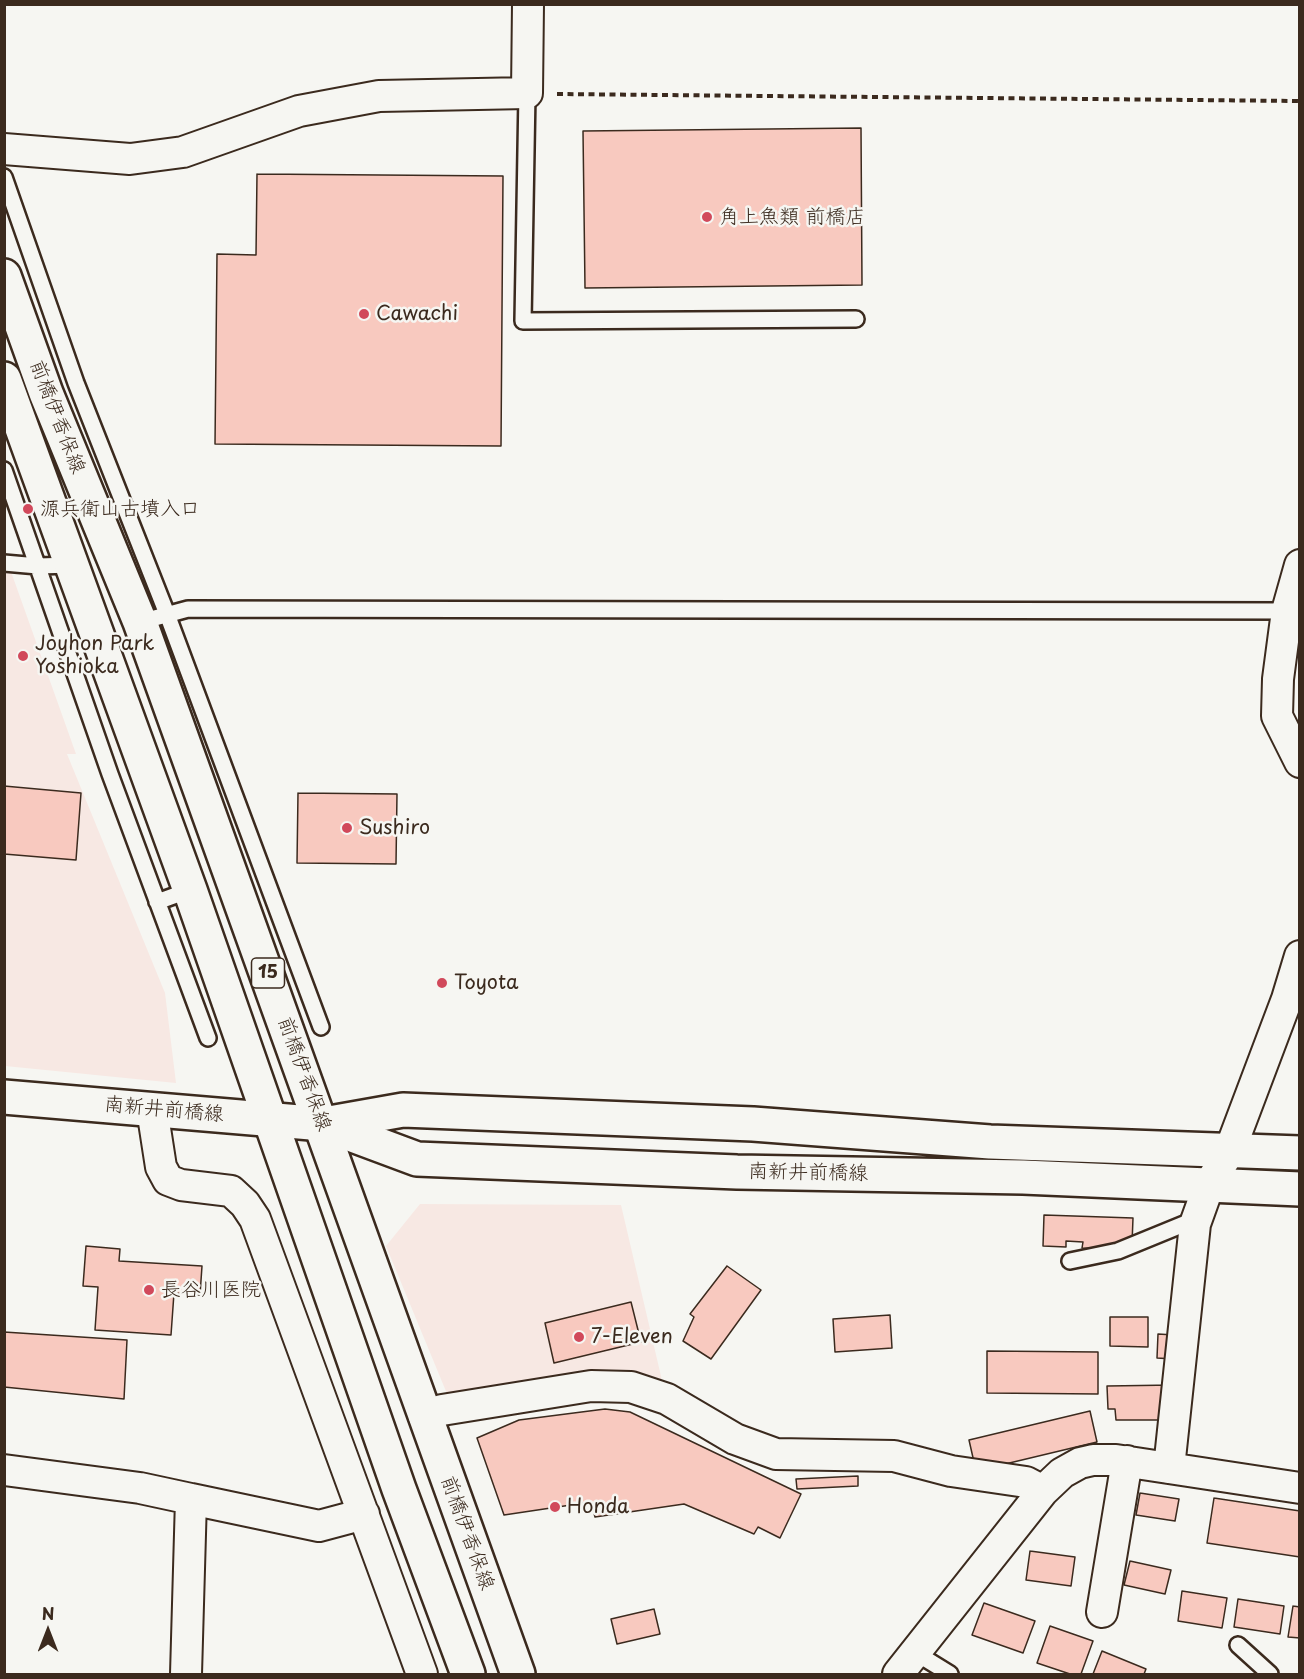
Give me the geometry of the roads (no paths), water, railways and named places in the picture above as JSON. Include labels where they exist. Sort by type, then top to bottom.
[{"type":"main road","name":"前橋伊香保線","points":[[4,276],[61,388],[153,618],[267,925],[322,1124],[424,1416],[518,1674]]},
{"type":"main road","name":"前橋伊香保線","points":[[4,379],[190,890],[399,1489],[468,1674]]},
{"type":"main road","name":"南新井前橋線","points":[[4,1097],[322,1124],[417,1159],[737,1172],[1023,1177],[1299,1189]]},
{"type":"main road","name":"南新井前橋線","points":[[322,1124],[403,1110],[753,1124],[990,1142],[1299,1153]]},
{"type":"street","points":[[4,149],[130,159],[183,152],[299,111],[379,96],[527,93],[528,4]]},
{"type":"street","points":[[1299,565],[1287,611],[1278,679],[1277,716],[1290,723],[1299,762]]},
{"type":"street","points":[[1168,1468],[1195,1224],[1209,1185],[1230,1150],[1293,998],[1299,956]]},
{"type":"street","points":[[153,1109],[161,1167],[168,1180],[181,1185],[231,1191],[245,1204],[255,1220],[422,1674]]},
{"type":"street","points":[[424,1416],[441,1410],[591,1386],[631,1387],[667,1399],[735,1440],[776,1454],[894,1456],[951,1471],[1026,1482],[1043,1491]]},
{"type":"street","points":[[907,1664],[1043,1491],[1062,1473],[1080,1463],[1093,1460],[1127,1461],[1299,1488]]},
{"type":"street","points":[[1102,1612],[1127,1461]]},
{"type":"street","points":[[4,1470],[140,1488],[319,1526],[364,1514]]},
{"type":"street","points":[[186,1674],[191,1499]]},
{"type":"lane","points":[[527,93],[523,321],[856,319]]},
{"type":"lane","points":[[4,177],[61,388]]},
{"type":"lane","points":[[4,470],[157,902],[208,1038]]},
{"type":"lane","points":[[4,563],[38,566],[72,565]]},
{"type":"lane","points":[[153,618],[188,609],[1287,611]]},
{"type":"lane","points":[[157,902],[190,890]]},
{"type":"lane","points":[[267,925],[321,1027]]},
{"type":"lane","points":[[1070,1261],[1118,1251],[1184,1224],[1195,1224]]},
{"type":"lane","points":[[1238,1645],[1270,1674]]},
{"type":"lane","points":[[907,1664],[950,1674]]},
{"type":"place","name":"角上魚類 前橋店","points":[[707,217]]},
{"type":"place","name":"Cawachi","points":[[364,314]]},
{"type":"place","name":"源兵衛山古墳入口","points":[[28,509]]},
{"type":"place","name":"Joyhon Park Yoshioka","points":[[23,656]]},
{"type":"place","name":"Sushiro","points":[[347,828]]},
{"type":"place","name":"Toyota","points":[[442,983]]},
{"type":"place","name":"長谷川医院","points":[[149,1290]]},
{"type":"place","name":"7-Eleven","points":[[579,1337]]},
{"type":"place","name":"Honda","points":[[555,1507]]}]
